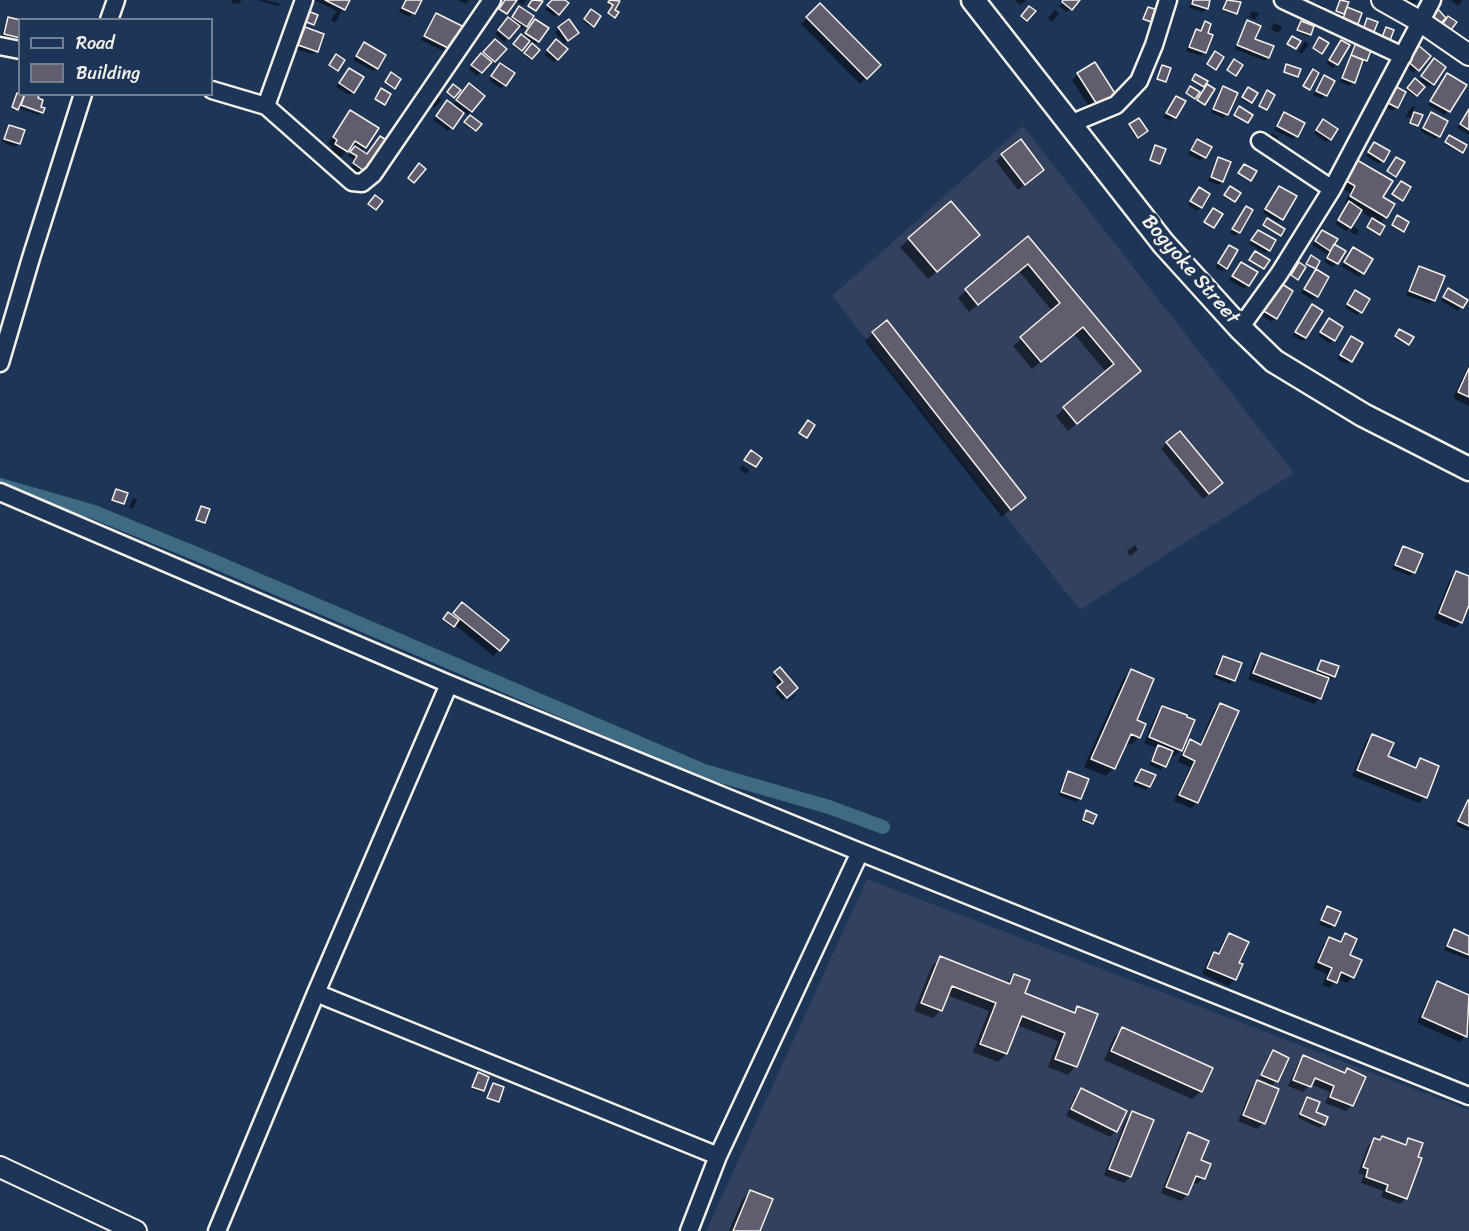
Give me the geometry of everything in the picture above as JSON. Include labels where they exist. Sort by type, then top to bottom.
[{"type":"main road","name":"Bogyoke Street","points":[[973,0],[1163,243],[1240,328],[1274,361],[1363,415],[1469,469]]},
{"type":"street","points":[[110,18],[116,0]]},
{"type":"street","points":[[266,106],[304,0]]},
{"type":"street","points":[[213,90],[266,106],[352,182],[362,183],[373,174],[492,0]]},
{"type":"street","points":[[1070,124],[1116,105],[1139,81],[1154,45],[1168,0]]},
{"type":"street","points":[[1283,0],[1403,56]]},
{"type":"street","points":[[1382,0],[1421,22],[1469,56]]},
{"type":"street","points":[[1240,328],[1280,274],[1332,189],[1432,0]]},
{"type":"street","points":[[0,46],[18,50]]},
{"type":"street","points":[[0,363],[82,96]]},
{"type":"street","points":[[1260,141],[1332,189]]},
{"type":"street","points":[[0,492],[449,684],[860,852],[1469,1096]]},
{"type":"street","points":[[217,1231],[449,684]]},
{"type":"street","points":[[689,1231],[718,1156],[860,852]]},
{"type":"street","points":[[316,993],[718,1156]]},
{"type":"street","points":[[0,1167],[136,1231]]},
{"type":"shaded area","points":[[1023,126],[1294,473],[1080,610],[832,296]]},
{"type":"shaded area","points":[[867,879],[1469,1110],[1469,1231],[706,1231]]},
{"type":"building","points":[[325,0],[350,0],[345,10]]},
{"type":"building","points":[[406,0],[422,0],[415,14],[402,8]]},
{"type":"building","points":[[505,0],[517,0],[507,14],[499,9]]},
{"type":"building","points":[[532,0],[543,1],[536,11],[528,6]]},
{"type":"building","points":[[552,0],[565,0],[569,3],[559,15],[547,5]]},
{"type":"building","points":[[610,0],[620,1],[615,10],[619,12],[615,18],[608,13],[613,5],[608,2]]},
{"type":"building","points":[[1063,0],[1080,0],[1072,10],[1062,2]]},
{"type":"building","points":[[1193,0],[1210,0],[1208,9],[1192,4]]},
{"type":"building","points":[[1227,0],[1241,2],[1237,14],[1223,9]]},
{"type":"building","points":[[1340,0],[1349,2],[1344,14],[1336,11]]},
{"type":"building","points":[[820,3],[881,65],[867,79],[806,17]]},
{"type":"building","points":[[519,6],[534,16],[527,27],[512,17]]},
{"type":"building","points":[[1029,6],[1036,11],[1027,21],[1021,16]]},
{"type":"building","points":[[1148,7],[1155,9],[1151,22],[1143,19]]},
{"type":"building","points":[[1347,7],[1362,13],[1358,24],[1343,19]]},
{"type":"building","points":[[1436,7],[1446,18],[1435,29],[1424,18]]},
{"type":"building","points":[[591,9],[601,16],[594,27],[584,19]]},
{"type":"building","points":[[308,11],[318,15],[314,25],[304,21]]},
{"type":"building","points":[[436,13],[464,27],[458,40],[454,38],[448,48],[424,36]]},
{"type":"building","points":[[1448,16],[1457,22],[1450,31],[1442,25]]},
{"type":"building","points":[[8,17],[18,20],[18,38],[4,34]]},
{"type":"building","points":[[508,17],[520,26],[509,39],[498,30]]},
{"type":"building","points":[[1367,18],[1378,22],[1373,34],[1363,30]]},
{"type":"building","points":[[535,19],[549,28],[539,42],[525,33]]},
{"type":"building","points":[[569,19],[579,33],[568,41],[558,27]]},
{"type":"building","points":[[1247,20],[1261,26],[1255,39],[1274,46],[1269,58],[1237,45]]},
{"type":"building","points":[[1205,21],[1211,24],[1208,33],[1213,35],[1206,53],[1189,47],[1196,29],[1201,31]]},
{"type":"building","points":[[1301,21],[1314,26],[1311,35],[1297,30]]},
{"type":"building","points":[[305,27],[324,34],[318,52],[298,45]]},
{"type":"building","points":[[1386,27],[1394,30],[1389,43],[1381,40]]},
{"type":"building","points":[[521,34],[530,41],[522,51],[513,44]]},
{"type":"building","points":[[1292,36],[1301,41],[1296,49],[1287,44]]},
{"type":"building","points":[[1319,37],[1329,43],[1322,54],[1313,48]]},
{"type":"building","points":[[495,39],[507,49],[495,62],[483,52]]},
{"type":"building","points":[[556,39],[568,49],[558,60],[547,50]]},
{"type":"building","points":[[1341,40],[1350,45],[1338,65],[1329,60]]},
{"type":"building","points":[[364,42],[386,55],[378,69],[356,56]]},
{"type":"building","points":[[532,43],[540,50],[532,59],[524,53]]},
{"type":"building","points":[[1356,43],[1372,48],[1367,61],[1351,55]]},
{"type":"building","points":[[1418,45],[1431,56],[1419,71],[1405,59]]},
{"type":"building","points":[[1215,51],[1224,57],[1216,70],[1207,64]]},
{"type":"building","points":[[481,53],[492,62],[482,73],[471,65]]},
{"type":"building","points":[[336,54],[345,60],[338,71],[329,65]]},
{"type":"building","points":[[1351,55],[1363,60],[1355,83],[1342,78]]},
{"type":"building","points":[[1434,58],[1446,67],[1434,85],[1421,76]]},
{"type":"building","points":[[1234,59],[1243,65],[1236,76],[1227,70]]},
{"type":"building","points":[[1095,62],[1116,95],[1098,106],[1077,73]]},
{"type":"building","points":[[500,63],[515,73],[506,86],[491,76]]},
{"type":"building","points":[[1286,64],[1301,69],[1298,77],[1284,72]]},
{"type":"building","points":[[1162,65],[1171,68],[1166,82],[1157,79]]},
{"type":"building","points":[[349,68],[364,77],[354,93],[339,83]]},
{"type":"building","points":[[1313,69],[1319,73],[1310,90],[1303,86]]},
{"type":"building","points":[[391,72],[401,79],[395,89],[385,82]]},
{"type":"building","points":[[1447,73],[1467,85],[1450,112],[1430,101]]},
{"type":"building","points":[[1195,74],[1208,81],[1204,87],[1192,80]]},
{"type":"building","points":[[1324,75],[1335,81],[1327,96],[1316,91]]},
{"type":"building","points":[[1415,78],[1425,87],[1417,96],[1407,88]]},
{"type":"building","points":[[469,83],[485,96],[472,112],[456,100]]},
{"type":"building","points":[[453,84],[461,90],[454,98],[447,92]]},
{"type":"building","points":[[1207,84],[1215,89],[1205,105],[1197,100]]},
{"type":"building","points":[[1190,86],[1200,92],[1195,99],[1186,93]]},
{"type":"building","points":[[1223,86],[1238,93],[1228,115],[1213,109]]},
{"type":"building","points":[[1395,86],[1406,92],[1398,108],[1386,102]]},
{"type":"building","points":[[1248,87],[1258,93],[1252,103],[1242,97]]},
{"type":"building","points":[[381,88],[391,94],[385,105],[375,99]]},
{"type":"building","points":[[1267,90],[1275,95],[1267,110],[1259,106]]},
{"type":"building","points":[[17,93],[18,96],[24,96],[18,110],[12,107]]},
{"type":"building","points":[[24,96],[39,96],[38,98],[43,100],[41,107],[45,108],[43,113],[21,105]]},
{"type":"building","points":[[1176,96],[1186,101],[1176,118],[1166,113]]},
{"type":"building","points":[[447,100],[464,113],[453,129],[436,116]]},
{"type":"building","points":[[1239,106],[1253,115],[1248,123],[1234,115]]},
{"type":"building","points":[[1469,109],[1469,130],[1460,124]]},
{"type":"building","points":[[350,110],[379,128],[366,148],[355,141],[348,152],[335,144],[337,140],[333,137]]},
{"type":"building","points":[[1284,112],[1305,123],[1298,137],[1277,126]]},
{"type":"building","points":[[1414,112],[1423,115],[1418,126],[1410,123]]},
{"type":"building","points":[[1431,112],[1448,121],[1440,137],[1423,128]]},
{"type":"building","points":[[470,115],[482,124],[476,131],[464,122]]},
{"type":"building","points":[[1139,118],[1148,131],[1138,138],[1129,124]]},
{"type":"building","points":[[1323,119],[1338,129],[1331,140],[1316,130]]},
{"type":"building","points":[[9,125],[25,130],[20,144],[4,139]]},
{"type":"building","points":[[1449,135],[1467,145],[1463,153],[1445,142]]},
{"type":"building","points":[[380,136],[388,141],[367,173],[353,163],[357,156],[350,152],[355,146],[367,154]]},
{"type":"building","points":[[1021,139],[1044,170],[1025,185],[1001,154]]},
{"type":"building","points":[[1197,139],[1212,147],[1206,158],[1191,150]]},
{"type":"building","points":[[1374,142],[1390,151],[1384,162],[1368,152]]},
{"type":"building","points":[[1155,145],[1166,149],[1160,164],[1150,160]]},
{"type":"building","points":[[1218,157],[1231,162],[1223,182],[1211,177]]},
{"type":"building","points":[[1396,157],[1405,162],[1396,177],[1387,171]]},
{"type":"building","points":[[1357,160],[1393,181],[1383,197],[1395,204],[1387,218],[1350,196],[1355,186],[1345,180]]},
{"type":"building","points":[[419,163],[426,169],[414,183],[408,178]]},
{"type":"building","points":[[1244,164],[1257,171],[1251,181],[1238,173]]},
{"type":"building","points":[[1401,181],[1411,187],[1403,201],[1392,194]]},
{"type":"building","points":[[1230,186],[1241,193],[1235,202],[1224,195]]},
{"type":"building","points":[[1279,186],[1297,196],[1283,220],[1265,209]]},
{"type":"building","points":[[1199,187],[1210,194],[1202,208],[1190,201]]},
{"type":"building","points":[[375,195],[383,201],[376,210],[368,204]]},
{"type":"building","points":[[951,201],[980,235],[937,272],[908,238]]},
{"type":"building","points":[[1349,201],[1362,210],[1351,228],[1338,220]]},
{"type":"building","points":[[1246,206],[1253,210],[1240,233],[1232,229]]},
{"type":"building","points":[[1213,208],[1223,214],[1214,228],[1204,222]]},
{"type":"building","points":[[1397,215],[1409,222],[1404,232],[1392,225]]},
{"type":"building","points":[[1267,218],[1285,229],[1281,236],[1263,225]]},
{"type":"building","points":[[1372,218],[1385,226],[1380,235],[1367,227]]},
{"type":"building","points":[[1258,230],[1276,240],[1270,251],[1251,240]]},
{"type":"building","points":[[1322,230],[1338,239],[1330,251],[1315,241]]},
{"type":"building","points":[[1028,236],[1141,371],[1077,424],[1063,407],[1114,364],[1083,327],[1041,362],[1020,337],[1060,303],[1028,264],[978,305],[965,289]]},
{"type":"building","points":[[1334,244],[1346,251],[1338,264],[1327,258]]},
{"type":"building","points":[[1229,245],[1238,250],[1227,269],[1218,263]]},
{"type":"building","points":[[1353,247],[1373,259],[1364,274],[1344,262]]},
{"type":"building","points":[[1255,251],[1270,260],[1264,269],[1249,260]]},
{"type":"building","points":[[1311,255],[1320,261],[1316,269],[1306,264]]},
{"type":"building","points":[[1241,262],[1258,272],[1249,286],[1232,276]]},
{"type":"building","points":[[1299,262],[1306,267],[1298,280],[1291,275]]},
{"type":"building","points":[[1419,266],[1445,276],[1435,301],[1409,291]]},
{"type":"building","points":[[1316,269],[1329,277],[1318,297],[1304,289]]},
{"type":"building","points":[[1279,282],[1293,291],[1277,319],[1262,310]]},
{"type":"building","points":[[1448,288],[1468,300],[1463,308],[1443,297]]},
{"type":"building","points":[[1355,290],[1370,299],[1362,313],[1347,304]]},
{"type":"building","points":[[1312,304],[1323,311],[1306,338],[1295,332]]},
{"type":"building","points":[[1329,318],[1343,327],[1335,341],[1320,332]]},
{"type":"building","points":[[887,320],[1026,498],[1011,510],[872,332]]},
{"type":"building","points":[[1399,329],[1414,337],[1409,345],[1395,336]]},
{"type":"building","points":[[1351,336],[1363,343],[1352,362],[1340,355]]},
{"type":"building","points":[[1469,368],[1469,397],[1458,392]]},
{"type":"building","points":[[808,420],[815,425],[807,438],[799,433]]},
{"type":"building","points":[[1180,431],[1223,483],[1209,494],[1166,442]]},
{"type":"building","points":[[751,450],[762,458],[756,467],[744,460]]},
{"type":"building","points":[[116,489],[128,493],[124,504],[112,500]]},
{"type":"building","points":[[201,506],[210,509],[205,523],[196,520]]},
{"type":"building","points":[[1403,546],[1423,554],[1415,573],[1395,565]]},
{"type":"building","points":[[1456,571],[1469,576],[1469,605],[1462,623],[1439,613]]},
{"type":"building","points":[[462,602],[509,640],[500,651],[453,613]]},
{"type":"building","points":[[448,612],[459,620],[454,627],[443,619]]},
{"type":"building","points":[[1261,653],[1329,678],[1321,699],[1253,673]]},
{"type":"building","points":[[1223,656],[1242,663],[1235,681],[1216,674]]},
{"type":"building","points":[[1321,660],[1339,666],[1335,677],[1317,670]]},
{"type":"building","points":[[780,667],[798,688],[787,698],[777,687],[783,682],[774,672]]},
{"type":"building","points":[[1131,669],[1154,679],[1137,720],[1146,724],[1140,738],[1131,734],[1115,769],[1091,759]]},
{"type":"building","points":[[1220,703],[1239,711],[1198,803],[1179,795],[1195,761],[1183,755],[1190,739],[1201,745]]},
{"type":"building","points":[[1162,706],[1195,720],[1182,751],[1149,737]]},
{"type":"building","points":[[1372,734],[1394,743],[1388,756],[1416,768],[1420,758],[1439,766],[1427,798],[1357,770]]},
{"type":"building","points":[[1158,745],[1173,751],[1166,767],[1152,761]]},
{"type":"building","points":[[1141,769],[1156,775],[1150,787],[1135,781]]},
{"type":"building","points":[[1068,771],[1089,779],[1081,799],[1061,792]]},
{"type":"building","points":[[1469,800],[1469,826],[1458,821]]},
{"type":"building","points":[[1086,810],[1097,815],[1093,824],[1083,820]]},
{"type":"building","points":[[1327,906],[1341,912],[1335,926],[1321,920]]},
{"type":"building","points":[[1454,929],[1469,936],[1469,955],[1447,946]]},
{"type":"building","points":[[1229,933],[1249,942],[1239,963],[1243,964],[1236,980],[1207,968],[1214,952],[1219,954]]},
{"type":"building","points":[[1345,933],[1357,939],[1350,955],[1362,960],[1354,978],[1341,972],[1337,983],[1327,979],[1332,968],[1318,962],[1329,937],[1341,942]]},
{"type":"building","points":[[940,956],[1010,984],[1014,974],[1030,980],[1025,993],[1075,1013],[1077,1006],[1098,1014],[1077,1067],[1055,1059],[1065,1033],[1022,1016],[1007,1054],[980,1044],[996,1003],[952,986],[942,1011],[921,1003]]},
{"type":"building","points":[[1437,981],[1469,995],[1467,1037],[1422,1017]]},
{"type":"building","points":[[1122,1027],[1213,1068],[1202,1092],[1111,1051]]},
{"type":"building","points":[[1273,1050],[1289,1058],[1278,1082],[1261,1075]]},
{"type":"building","points":[[1303,1055],[1345,1073],[1347,1068],[1366,1077],[1353,1106],[1330,1097],[1334,1086],[1315,1078],[1311,1087],[1293,1080]]},
{"type":"building","points":[[478,1072],[489,1077],[484,1091],[472,1087]]},
{"type":"building","points":[[1257,1080],[1279,1089],[1265,1124],[1243,1115]]},
{"type":"building","points":[[493,1083],[504,1087],[499,1102],[487,1098]]},
{"type":"building","points":[[1081,1088],[1127,1111],[1117,1132],[1071,1109]]},
{"type":"building","points":[[1307,1097],[1320,1102],[1316,1112],[1328,1117],[1325,1125],[1300,1114]]},
{"type":"building","points":[[1132,1111],[1154,1120],[1131,1177],[1109,1169]]},
{"type":"building","points":[[1188,1132],[1209,1141],[1201,1160],[1211,1164],[1205,1179],[1196,1176],[1188,1195],[1166,1187]]},
{"type":"building","points":[[1382,1136],[1406,1145],[1408,1138],[1423,1143],[1418,1157],[1422,1158],[1407,1199],[1386,1191],[1388,1185],[1366,1177],[1368,1169],[1363,1167],[1374,1138],[1380,1140]]},
{"type":"building","points":[[750,1190],[773,1199],[760,1231],[733,1231]]},
{"type":"waterway","points":[[0,485],[94,512],[704,771],[829,807],[883,827]]}]
